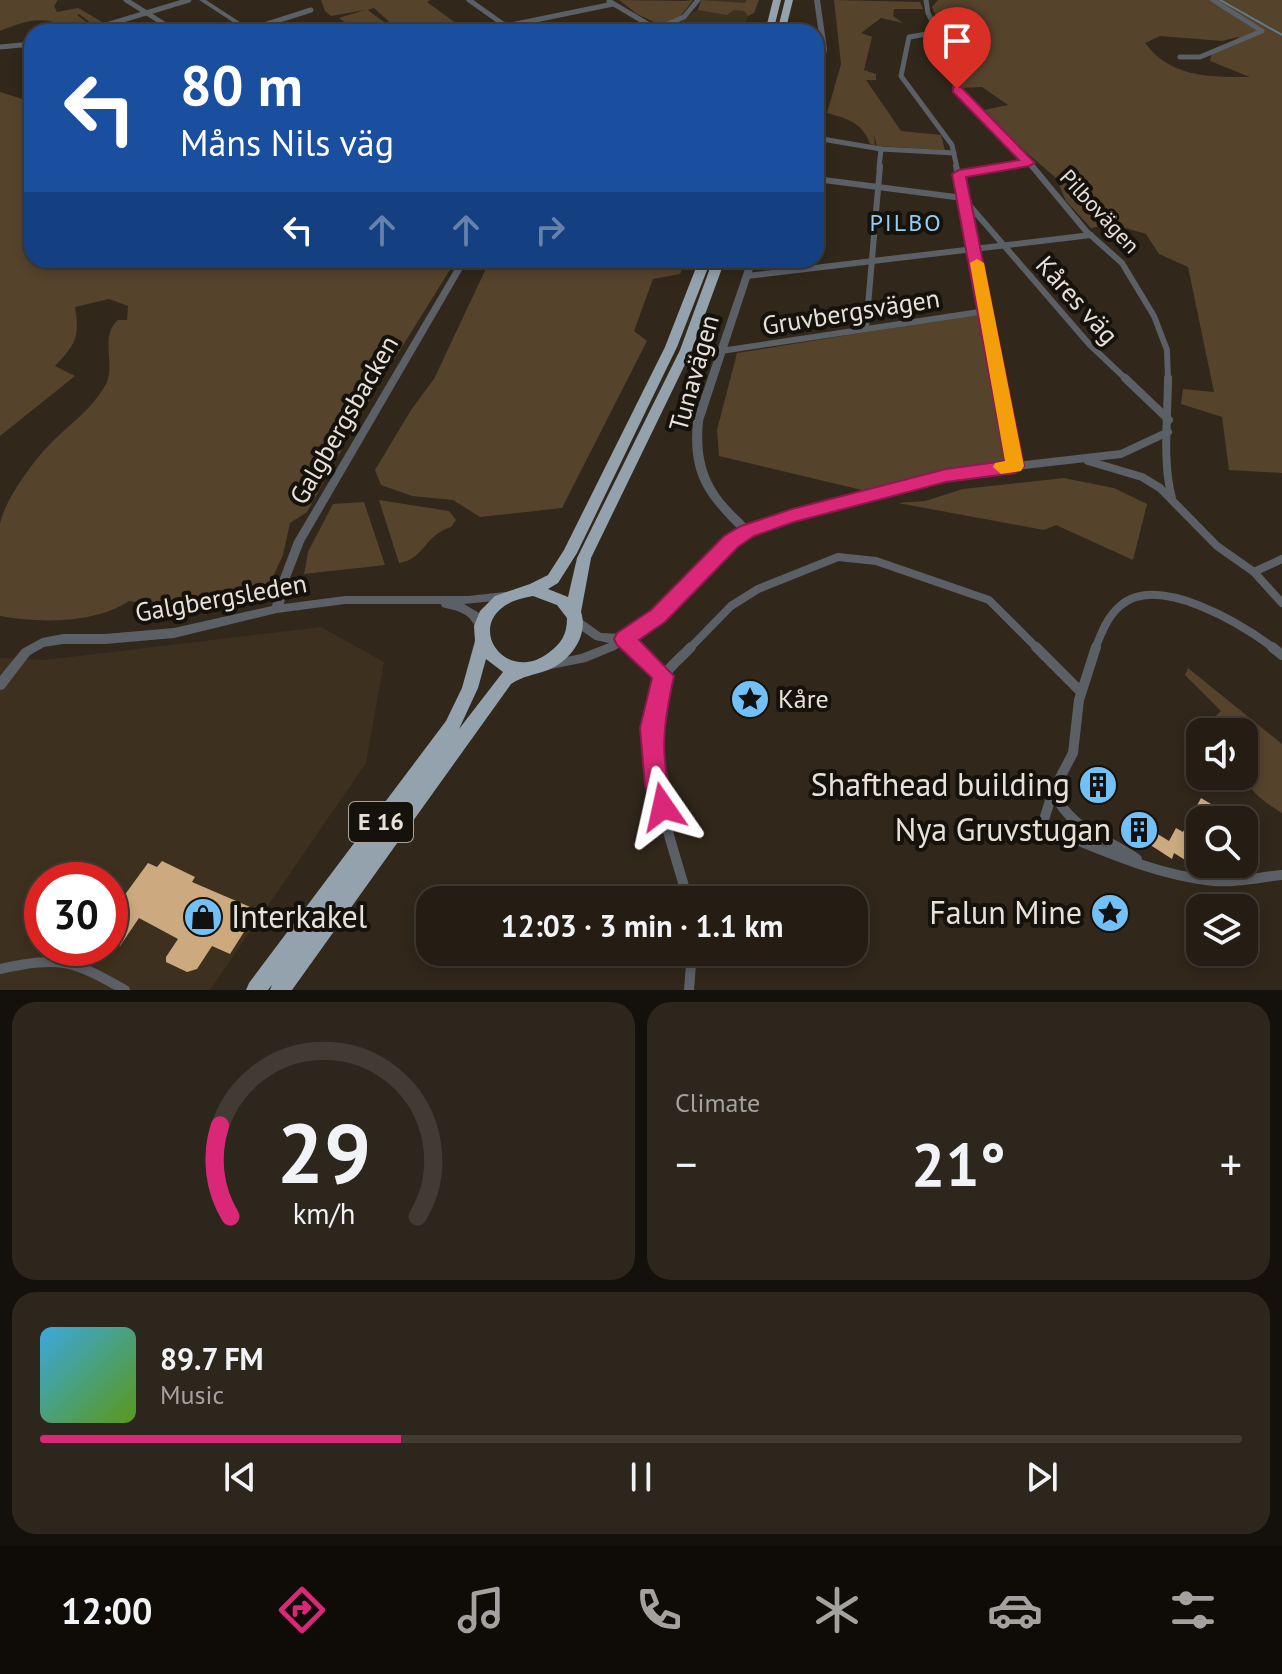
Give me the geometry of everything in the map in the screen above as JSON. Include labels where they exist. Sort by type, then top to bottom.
[{"type":"highway","points":[[771,24],[777,0]]},
{"type":"highway","points":[[783,24],[789,0]]},
{"type":"highway","points":[[505,596],[533,590],[553,579],[576,542],[671,347],[702,268]]},
{"type":"highway","points":[[482,634],[495,659],[522,668],[544,665],[570,647],[584,558],[686,350],[716,268]]},
{"type":"highway","points":[[533,590],[559,597],[575,616]]},
{"type":"highway","name":"E 16","points":[[256,990],[452,726],[470,688],[490,609],[505,596]]},
{"type":"highway","name":"E 16","points":[[280,990],[505,679],[522,668]]},
{"type":"street","points":[[126,0],[165,24]]},
{"type":"street","points":[[110,24],[189,0]]},
{"type":"street","points":[[202,0],[243,24]]},
{"type":"street","points":[[469,0],[503,24]]},
{"type":"street","points":[[671,24],[684,17],[698,0]]},
{"type":"street","points":[[817,0],[821,24]]},
{"type":"street","name":"Pilbovägen","points":[[926,0],[955,87],[1129,273],[1163,338],[1168,367],[1169,420],[1165,472],[1172,498]]},
{"type":"street","points":[[1213,0],[1271,36]]},
{"type":"street","points":[[515,24],[611,2],[647,24]]},
{"type":"street","points":[[270,24],[311,10]]},
{"type":"street","points":[[1180,57],[1200,57],[1262,31]]},
{"type":"street","points":[[939,32],[909,37],[901,76],[954,153],[1015,466]]},
{"type":"street","points":[[0,47],[24,45]]},
{"type":"street","points":[[824,139],[881,149],[954,153]]},
{"type":"street","points":[[866,329],[881,149]]},
{"type":"street","points":[[959,174],[1029,163]]},
{"type":"street","points":[[824,180],[963,198]]},
{"type":"street","name":"Kåres väg","points":[[963,198],[1098,355],[1169,420]]},
{"type":"street","points":[[824,267],[1091,235]]},
{"type":"street","name":"Galgbergsbacken","points":[[277,609],[299,541],[459,268]]},
{"type":"street","name":"Tunavägen","points":[[747,531],[729,514],[705,482],[696,453],[698,421],[750,268]]},
{"type":"street","points":[[747,276],[813,268]]},
{"type":"street","name":"Gruvbergsvägen","points":[[721,351],[986,311]]},
{"type":"street","points":[[544,665],[573,662],[604,652],[624,639],[658,616],[731,541],[747,531],[780,519],[932,479],[1121,454],[1168,432]]},
{"type":"street","points":[[1083,460],[1142,477],[1172,498],[1217,546],[1254,572],[1282,603]]},
{"type":"street","points":[[684,886],[657,786],[651,728],[663,676],[731,606],[758,589],[838,557],[876,561],[989,600],[1081,692]]},
{"type":"street","points":[[1254,572],[1282,559]]},
{"type":"street","points":[[1282,655],[1246,628],[1180,599],[1150,595],[1114,611],[1106,623],[1081,692],[1072,756],[1056,783],[1042,826],[1143,864],[1217,881],[1282,875]]},
{"type":"street","name":"Galgbergsleden","points":[[0,685],[24,653],[42,643],[63,639],[174,633],[277,609],[372,597],[429,600],[505,596]]},
{"type":"street","name":"Galgbergsleden","points":[[429,600],[477,615],[482,634]]},
{"type":"street","points":[[575,616],[599,637],[624,639],[663,676]]},
{"type":"street","points":[[1056,783],[1054,793],[1059,807],[1068,817],[1125,849],[1143,864]]},
{"type":"street","points":[[0,969],[56,958],[68,959],[125,990]]},
{"type":"street","points":[[689,990],[691,966]]},
{"type":"shaded area","points":[[0,0],[58,0],[54,6],[57,12],[78,8],[104,23],[92,24],[79,14],[89,24],[36,20],[0,31]]},
{"type":"shaded area","points":[[321,0],[430,0],[427,2],[457,24],[392,24],[374,8],[368,10],[386,24],[347,24],[339,18],[365,10],[331,16],[325,11]]},
{"type":"shaded area","points":[[619,0],[693,0],[680,17],[662,24],[637,14]]},
{"type":"shaded area","points":[[701,0],[745,3],[747,0],[759,0],[754,13],[748,16],[744,11],[734,10],[727,15],[698,10]]},
{"type":"shaded area","points":[[702,0],[757,0],[745,24],[675,24],[697,10]]},
{"type":"shaded area","points":[[834,0],[920,2],[923,9],[894,9],[893,16],[903,23],[881,18],[861,33],[872,37],[864,70],[876,74],[876,80],[866,80],[901,131],[941,135],[945,150],[877,146],[874,135],[875,145],[870,144],[858,126],[827,113],[841,64]]},
{"type":"shaded area","points":[[938,0],[1282,0],[1282,473],[1229,470],[1222,417],[1181,404],[1183,389],[1214,392],[1188,267],[1159,254],[1146,234],[1112,224],[1091,228],[1066,201],[1056,178],[979,111],[1008,105],[982,87],[960,88],[958,80],[969,76],[962,63],[953,62],[932,7]],"holes":[[[1160,36],[1222,41],[1238,37],[1244,40],[1212,52],[1210,61],[1250,77],[1220,77],[1179,69],[1155,55],[1145,43]]]},
{"type":"shaded area","points":[[0,92],[24,100],[24,268],[451,268],[374,392],[307,512],[290,523],[283,555],[270,583],[142,611],[142,603],[129,601],[115,609],[84,618],[32,620],[0,616],[0,524],[3,514],[21,480],[37,459],[101,393],[109,376],[108,342],[112,327],[118,320],[127,320],[128,306],[109,299],[75,307],[75,340],[55,366],[75,376],[0,436]]},
{"type":"shaded area","points":[[486,268],[683,268],[680,274],[653,279],[634,331],[647,341],[562,508],[480,517],[453,500],[412,496],[381,485],[375,470],[411,410],[434,379]]},
{"type":"shaded area","points":[[978,314],[984,319],[1009,451],[1007,463],[952,470],[866,491],[719,456],[717,430],[737,353]]},
{"type":"shaded area","points":[[1064,478],[1114,488],[1147,504],[1133,560],[1056,525],[1044,530],[898,503],[925,501],[963,489]]},
{"type":"shaded area","points":[[379,500],[449,511],[456,520],[451,527],[435,535],[414,557],[399,563]]},
{"type":"shaded area","points":[[364,502],[385,565],[304,574],[308,552],[333,504]]},
{"type":"shaded area","points":[[321,627],[384,662],[366,763],[210,990],[0,990],[0,658],[45,660]]},
{"type":"shaded area","points":[[1188,668],[1250,718],[1213,718],[1221,711],[1185,675]]},
{"type":"shaded area","points":[[1258,725],[1282,744],[1282,813],[1253,790],[1258,790]]},
{"type":"building","name":"Shafthead building","points":[[1095,774],[1110,783],[1102,797],[1086,788]]},
{"type":"building","points":[[1201,798],[1214,806],[1197,806]]},
{"type":"building","points":[[1130,817],[1169,841],[1176,828],[1183,832],[1186,826],[1186,861],[1174,853],[1172,859],[1124,828]]},
{"type":"building","name":"Interkakel","points":[[162,861],[195,877],[192,882],[262,912],[253,926],[249,924],[230,954],[212,946],[197,969],[187,972],[166,962],[178,939],[139,918],[128,934],[128,890],[148,863],[157,867]]},
{"type":"waterway","points":[[1220,0],[1282,35]]},
{"type":"slow traffic","points":[[977,263],[1015,466],[1001,467]]},
{"type":"place","name":"Kåre","points":[[750,699]]},
{"type":"place","name":"Shafthead building","points":[[1098,785]]},
{"type":"place","name":"Nya Gruvstugan","points":[[1139,830]]},
{"type":"place","name":"Falun Mine","points":[[1110,913]]},
{"type":"place","name":"Interkakel","points":[[203,917]]},
{"type":"district","name":"PILBO","points":[[906,223]]},
{"type":"route","points":[[663,807],[657,786],[651,728],[663,676],[624,639],[658,616],[731,541],[747,531],[768,522],[946,476],[1015,466],[959,174],[1029,163],[957,89]]}]
